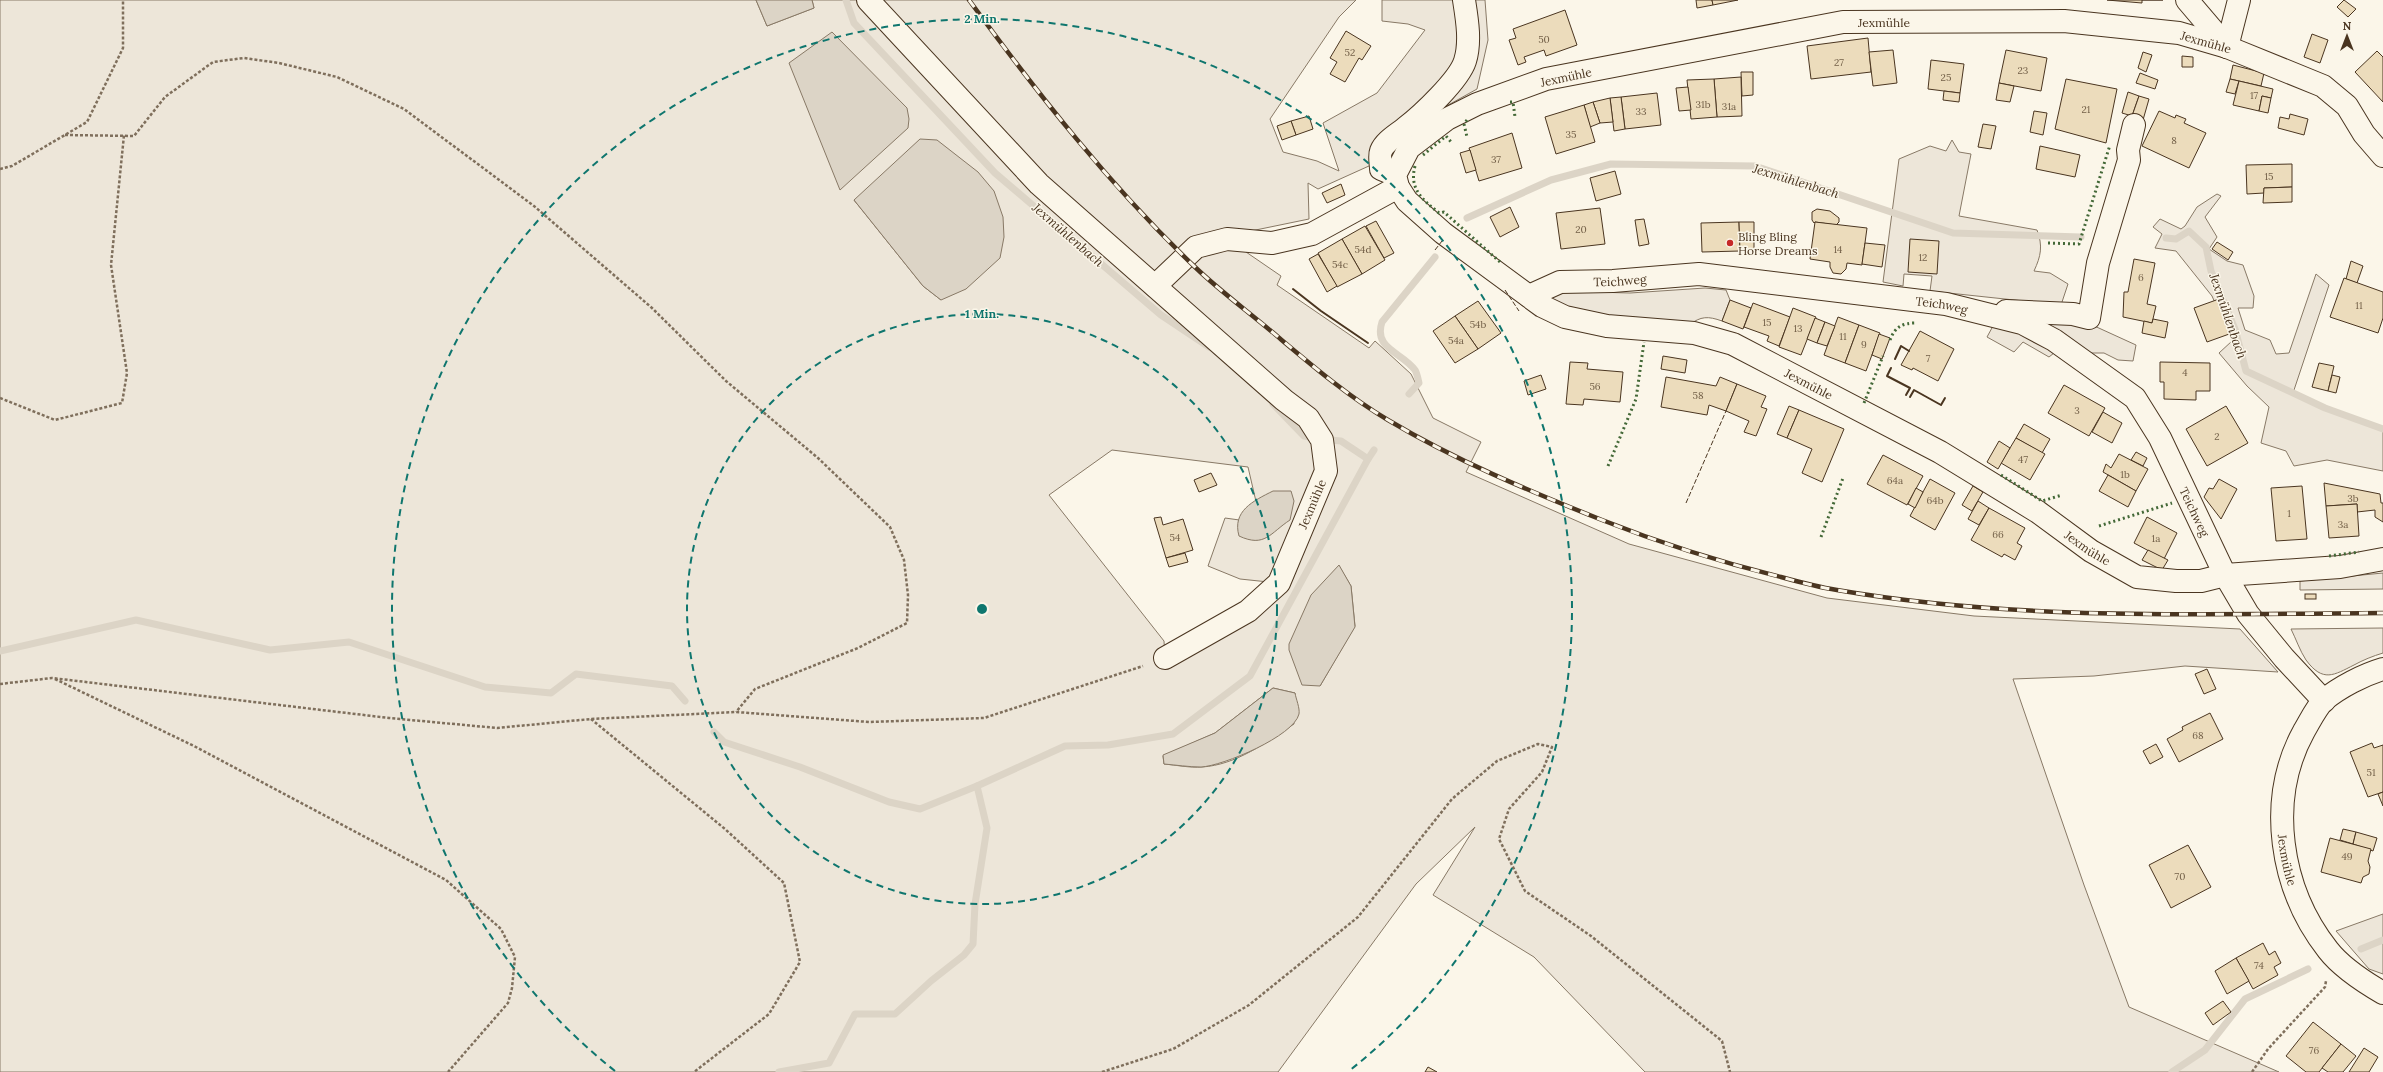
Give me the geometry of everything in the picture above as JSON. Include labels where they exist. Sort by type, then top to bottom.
[{"type":"street","name":"Jexmühle","points":[[868,0],[1039,184],[1308,418],[1322,440],[1326,471],[1279,584],[1248,611],[1165,658]]},
{"type":"street","points":[[1155,286],[1196,247],[1226,239],[1272,243],[1312,234],[1396,181],[1381,169],[1381,151],[1394,135],[1428,108],[1460,74],[1466,60],[1468,31],[1464,0]]},
{"type":"street","points":[[2187,0],[2227,47]]},
{"type":"street","points":[[2227,47],[2239,0]]},
{"type":"street","name":"Jexmühle","points":[[2383,156],[2364,134],[2347,106],[2323,86],[2227,47],[2179,33],[2064,21],[1843,22],[1546,79],[1477,104],[1447,119],[1409,148],[1396,181],[1407,201],[1443,232],[1542,306],[1565,318],[1607,326],[1694,333],[1733,344],[1940,452],[2038,512],[2092,551],[2137,577],[2176,581],[2201,581],[2225,575],[2340,568],[2383,559]]},
{"type":"street","points":[[1957,307],[2018,313],[2073,314],[2089,318],[2098,263],[2129,160],[2128,150],[2134,125]]},
{"type":"street","name":"Teichweg","points":[[1529,296],[1560,282],[1613,281],[1699,274],[1957,307],[2022,323],[2054,340],[2135,398],[2160,438],[2225,575]]},
{"type":"street","points":[[2225,575],[2248,614],[2284,658],[2324,701]]},
{"type":"street","name":"Jexmühle","points":[[2383,669],[2354,681],[2324,701],[2296,746],[2286,774],[2283,796],[2283,838],[2286,861],[2304,913],[2328,951],[2349,971],[2383,993]]},
{"type":"path","points":[[0,169],[12,166],[88,122],[123,48],[123,0]]},
{"type":"path","points":[[65,135],[134,136],[165,97],[213,62],[244,58],[279,63],[337,77],[404,108],[534,206],[582,246],[652,308],[726,381],[818,458],[890,527],[904,560],[908,595],[907,623],[858,648],[755,689],[736,712]]},
{"type":"path","points":[[0,398],[55,420],[122,403],[128,373],[111,264],[124,135]]},
{"type":"path","points":[[0,684],[52,678],[389,718],[497,728],[591,719],[736,712],[869,722],[984,718],[1165,658]]},
{"type":"path","points":[[52,678],[194,746],[446,880],[501,929],[515,957],[512,988],[508,1003],[448,1072]]},
{"type":"path","points":[[591,719],[725,829],[784,883],[800,962],[769,1014],[694,1072]]},
{"type":"path","points":[[1102,1072],[1173,1049],[1249,1005],[1358,917],[1452,799],[1497,761],[1538,744],[1552,747],[1542,772],[1509,809],[1499,839],[1525,891],[1591,936],[1722,1041],[1730,1072]]},
{"type":"path","points":[[2252,1072],[2268,1048],[2325,987],[2328,951]]},
{"type":"shaded area","points":[[0,0],[756,0],[767,26],[814,8],[812,0],[1356,0],[1339,17],[1270,119],[1283,152],[1317,161],[1339,171],[1323,123],[1377,93],[1425,30],[1408,24],[1382,21],[1382,0],[1485,0],[1488,40],[1477,89],[1434,113],[1380,161],[1318,189],[1308,183],[1309,219],[1246,232],[1246,252],[1281,276],[1277,285],[1369,348],[1375,341],[1411,374],[1433,418],[1481,442],[1466,472],[1629,544],[1827,598],[1974,616],[2240,629],[2278,672],[2185,666],[2094,676],[2013,679],[2084,885],[2129,1007],[2279,1072],[1645,1072],[1534,957],[1433,895],[1475,827],[1416,884],[1278,1072],[0,1072]],"holes":[[[854,200],[941,300],[923,286]],[[1112,450],[1248,467],[1261,523],[1225,518],[1208,566],[1240,579],[1278,583],[1165,658],[1164,641],[1049,495]],[[1339,566],[1351,586],[1355,626],[1320,686]],[[1273,688],[1295,693],[1294,724],[1251,752],[1227,762],[1202,767],[1164,764],[1163,756],[1215,733]]]},
{"type":"shaded area","points":[[756,0],[812,0],[814,8],[767,26]]},
{"type":"shaded area","points":[[832,32],[907,108],[909,119],[908,128],[840,190],[789,63]]},
{"type":"shaded area","points":[[920,139],[937,140],[978,172],[994,191],[1003,217],[1004,237],[1000,258],[966,289],[941,300],[923,286],[854,200]]},
{"type":"shaded area","points":[[1952,140],[1959,152],[1971,154],[1959,216],[2037,230],[2041,246],[2034,271],[2050,273],[2068,284],[2061,305],[1930,291],[1932,276],[1904,274],[1903,286],[1883,282],[1899,159],[1930,146],[1946,151]]},
{"type":"shaded area","points":[[2217,194],[2221,196],[2205,217],[2217,237],[2209,249],[2227,261],[2243,265],[2254,296],[2253,308],[2238,308],[2245,330],[2270,340],[2276,354],[2289,353],[2316,274],[2329,285],[2293,393],[2325,408],[2383,429],[2383,471],[2327,460],[2294,466],[2286,451],[2261,443],[2269,407],[2247,386],[2219,353],[2232,341],[2212,296],[2176,251],[2155,248],[2162,234],[2153,227],[2160,219],[2181,229],[2185,226],[2197,207]]},
{"type":"shaded area","points":[[1705,288],[1726,290],[1730,300],[1722,321],[1713,318],[1701,318],[1689,325],[1584,317],[1552,299],[1556,291],[1630,293]]},
{"type":"shaded area","points":[[2037,321],[2090,324],[2136,345],[2133,361],[2118,360],[2104,353],[2083,353]]},
{"type":"shaded area","points":[[1993,326],[2015,327],[2054,353],[2049,357],[2023,342],[2014,352],[1987,337]]},
{"type":"shaded area","points":[[1273,491],[1291,491],[1294,501],[1290,520],[1272,534],[1261,540],[1248,539],[1239,536],[1238,527],[1241,513],[1252,503]]},
{"type":"shaded area","points":[[1339,565],[1351,586],[1355,627],[1320,686],[1302,685],[1289,650],[1289,644],[1311,595]]},
{"type":"shaded area","points":[[2383,573],[2383,589],[2300,590],[2300,581]]},
{"type":"shaded area","points":[[2383,628],[2383,653],[2364,660],[2340,672],[2329,675],[2318,672],[2306,660],[2291,629]]},
{"type":"shaded area","points":[[1273,688],[1295,693],[1299,714],[1294,723],[1285,731],[1272,740],[1240,756],[1211,765],[1196,767],[1164,764],[1163,755],[1215,733]]},
{"type":"shaded area","points":[[2383,914],[2383,974],[2369,969],[2336,931]]},
{"type":"building","points":[[1696,0],[1712,0],[1713,5],[1697,8]]},
{"type":"building","points":[[1712,0],[1738,0],[1713,5]]},
{"type":"building","points":[[2107,0],[2142,0],[2142,3]]},
{"type":"building","points":[[2344,0],[2356,9],[2348,17],[2337,7]]},
{"type":"building","points":[[1565,10],[1577,45],[1546,56],[1544,50],[1524,57],[1526,62],[1518,65],[1509,40],[1516,38],[1513,29]]},
{"type":"building","points":[[1346,31],[1371,46],[1362,60],[1359,58],[1345,82],[1330,74],[1337,62],[1330,58]]},
{"type":"building","points":[[2312,34],[2328,40],[2320,63],[2304,57]]},
{"type":"building","points":[[1868,38],[1871,72],[1811,79],[1807,46]]},
{"type":"building","points":[[1893,50],[1897,83],[1873,86],[1869,52]]},
{"type":"building","points":[[2006,50],[2047,58],[2041,91],[1999,83]]},
{"type":"building","points":[[2377,51],[2383,57],[2383,102],[2355,72]]},
{"type":"building","points":[[2143,52],[2152,55],[2146,72],[2138,68]]},
{"type":"building","points":[[2182,56],[2193,57],[2193,67],[2182,67]]},
{"type":"building","points":[[1931,60],[1964,64],[1960,93],[1928,89]]},
{"type":"building","points":[[2233,65],[2264,73],[2261,86],[2230,79]]},
{"type":"building","points":[[1741,72],[1753,72],[1753,95],[1742,96]]},
{"type":"building","points":[[2140,73],[2158,80],[2155,89],[2136,83]]},
{"type":"building","points":[[1741,77],[1742,116],[1717,117],[1714,79]]},
{"type":"building","points":[[1714,79],[1717,117],[1691,119],[1687,80]]},
{"type":"building","points":[[2066,79],[2117,89],[2106,143],[2055,129]]},
{"type":"building","points":[[2230,79],[2239,81],[2235,94],[2226,92]]},
{"type":"building","points":[[2239,81],[2273,89],[2271,98],[2262,96],[2259,111],[2233,105]]},
{"type":"building","points":[[1999,83],[2014,86],[2010,102],[1996,100]]},
{"type":"building","points":[[1688,87],[1691,110],[1679,111],[1676,88]]},
{"type":"building","points":[[1944,91],[1960,93],[1959,102],[1943,100]]},
{"type":"building","points":[[2128,92],[2139,96],[2132,116],[2122,113]]},
{"type":"building","points":[[1657,93],[1661,125],[1625,129],[1621,97]]},
{"type":"building","points":[[2139,96],[2149,99],[2143,120],[2132,116]]},
{"type":"building","points":[[2262,96],[2271,98],[2268,113],[2259,111]]},
{"type":"building","points":[[1621,97],[1625,129],[1614,131],[1610,98]]},
{"type":"building","points":[[1610,98],[1613,122],[1600,123],[1593,102]]},
{"type":"building","points":[[1593,102],[1600,123],[1590,127],[1584,105]]},
{"type":"building","points":[[1584,105],[1595,142],[1556,154],[1545,117]]},
{"type":"building","points":[[2034,111],[2047,113],[2043,135],[2030,132]]},
{"type":"building","points":[[2159,111],[2175,118],[2176,115],[2186,119],[2184,123],[2206,133],[2189,168],[2142,146]]},
{"type":"building","points":[[2290,114],[2308,119],[2304,135],[2278,128],[2280,117],[2289,119]]},
{"type":"building","points":[[1309,116],[1313,129],[1296,135],[1291,121]]},
{"type":"building","points":[[1291,121],[1296,135],[1282,140],[1277,126]]},
{"type":"building","points":[[1983,124],[1996,126],[1991,149],[1978,147]]},
{"type":"building","points":[[1512,133],[1522,168],[1479,181],[1469,148]]},
{"type":"building","points":[[2040,146],[2080,155],[2075,177],[2036,169]]},
{"type":"building","points":[[1470,150],[1476,170],[1466,173],[1460,153]]},
{"type":"building","points":[[2292,164],[2292,187],[2264,188],[2264,193],[2247,194],[2246,165]]},
{"type":"building","points":[[1615,171],[1621,194],[1596,201],[1590,178]]},
{"type":"building","points":[[1341,184],[1345,195],[1327,203],[1322,193]]},
{"type":"building","points":[[2292,187],[2292,202],[2263,203],[2264,188]]},
{"type":"building","points":[[1510,207],[1519,227],[1500,237],[1490,217]]},
{"type":"building","points":[[1600,208],[1605,244],[1561,249],[1556,213]]},
{"type":"building","points":[[1817,209],[1830,211],[1839,218],[1839,222],[1836,225],[1814,223],[1812,220],[1812,212]]},
{"type":"building","points":[[1644,219],[1649,244],[1639,246],[1635,220]]},
{"type":"building","points":[[1376,221],[1394,253],[1384,258],[1366,226]]},
{"type":"building","points":[[1739,222],[1740,251],[1702,252],[1701,223]]},
{"type":"building","points":[[1739,222],[1754,222],[1754,250],[1740,251]]},
{"type":"building","points":[[1815,222],[1867,228],[1862,265],[1847,263],[1846,269],[1841,274],[1833,273],[1830,267],[1830,262],[1810,259]]},
{"type":"building","points":[[1365,226],[1385,260],[1362,274],[1342,239]]},
{"type":"building","points":[[1342,239],[1362,274],[1337,287],[1318,253]]},
{"type":"building","points":[[1910,239],[1939,241],[1937,274],[1908,272]]},
{"type":"building","points":[[2217,242],[2233,252],[2228,260],[2212,249]]},
{"type":"building","points":[[1865,243],[1885,245],[1882,267],[1862,264]]},
{"type":"building","points":[[1318,254],[1337,286],[1327,292],[1309,259]]},
{"type":"building","points":[[2134,259],[2155,263],[2147,304],[2156,306],[2152,323],[2123,317],[2124,292],[2128,292]]},
{"type":"building","points":[[2351,261],[2363,266],[2357,283],[2346,279]]},
{"type":"building","points":[[2344,278],[2383,292],[2383,318],[2378,333],[2330,317]]},
{"type":"building","points":[[2219,299],[2232,333],[2207,342],[2194,308]]},
{"type":"building","points":[[1730,300],[1751,308],[1743,329],[1722,321]]},
{"type":"building","points":[[1478,301],[1501,333],[1478,349],[1455,316]]},
{"type":"building","points":[[1753,303],[1790,317],[1779,346],[1767,341],[1769,336],[1744,327]]},
{"type":"building","points":[[1793,308],[1816,317],[1801,355],[1779,347]]},
{"type":"building","points":[[1455,316],[1478,349],[1455,363],[1433,331]]},
{"type":"building","points":[[1838,317],[1859,325],[1845,363],[1824,355]]},
{"type":"building","points":[[1815,318],[1825,322],[1817,343],[1807,339]]},
{"type":"building","points":[[2153,319],[2168,322],[2165,338],[2142,333],[2144,321],[2152,323]]},
{"type":"building","points":[[1825,322],[1835,326],[1827,346],[1817,343]]},
{"type":"building","points":[[1859,325],[1880,333],[1866,371],[1845,363]]},
{"type":"building","points":[[1920,331],[1954,349],[1938,381],[1913,368],[1912,370],[1901,365]]},
{"type":"building","points":[[1879,334],[1890,338],[1882,359],[1872,355]]},
{"type":"building","points":[[1663,356],[1687,360],[1685,373],[1661,369]]},
{"type":"building","points":[[1570,362],[1588,363],[1587,369],[1623,372],[1620,402],[1584,399],[1583,405],[1566,404]]},
{"type":"building","points":[[2160,362],[2210,363],[2210,391],[2196,391],[2196,400],[2164,399],[2164,382],[2160,382]]},
{"type":"building","points":[[2319,363],[2334,366],[2328,391],[2312,387]]},
{"type":"building","points":[[1541,375],[1546,389],[1528,395],[1524,381]]},
{"type":"building","points":[[2332,375],[2340,377],[2336,393],[2328,391]]},
{"type":"building","points":[[1666,377],[1716,386],[1720,377],[1737,384],[1726,411],[1709,405],[1707,415],[1661,407]]},
{"type":"building","points":[[1737,384],[1766,396],[1761,407],[1767,409],[1756,436],[1744,432],[1749,421],[1726,411]]},
{"type":"building","points":[[2064,385],[2105,408],[2089,436],[2048,413]]},
{"type":"building","points":[[1789,406],[1799,410],[1787,438],[1777,434]]},
{"type":"building","points":[[2226,406],[2248,443],[2207,466],[2186,429]]},
{"type":"building","points":[[1799,410],[1844,429],[1822,482],[1802,473],[1812,449],[1787,438]]},
{"type":"building","points":[[2103,412],[2122,423],[2112,443],[2092,432]]},
{"type":"building","points":[[2024,424],[2050,439],[2042,453],[2016,438]]},
{"type":"building","points":[[2016,438],[2045,454],[2030,480],[2001,463]]},
{"type":"building","points":[[1999,441],[2010,448],[1998,469],[1987,462]]},
{"type":"building","points":[[2136,452],[2147,458],[2143,466],[2131,460]]},
{"type":"building","points":[[2119,454],[2148,469],[2136,491],[2103,472],[2106,464],[2111,468]]},
{"type":"building","points":[[1883,455],[1923,476],[1907,505],[1867,484]]},
{"type":"building","points":[[1211,473],[1217,485],[1199,492],[1194,480]]},
{"type":"building","points":[[2108,475],[2136,491],[2128,507],[2099,491]]},
{"type":"building","points":[[1930,479],[1955,493],[1935,530],[1910,516]]},
{"type":"building","points":[[2219,479],[2237,489],[2221,519],[2204,497],[2209,488],[2213,489]]},
{"type":"building","points":[[2324,483],[2380,494],[2381,503],[2383,503],[2383,522],[2375,517],[2375,510],[2357,512],[2357,504],[2326,506]]},
{"type":"building","points":[[1973,486],[1983,492],[1972,511],[1962,505]]},
{"type":"building","points":[[2302,486],[2307,539],[2276,541],[2271,488]]},
{"type":"building","points":[[1916,488],[1923,492],[1915,508],[1908,504]]},
{"type":"building","points":[[1978,501],[1989,508],[1979,525],[1968,519]]},
{"type":"building","points":[[2357,504],[2359,536],[2329,538],[2326,506]]},
{"type":"building","points":[[1989,508],[2025,528],[2017,543],[2022,546],[2015,560],[2004,554],[2002,557],[1971,540]]},
{"type":"building","points":[[1161,517],[1163,525],[1183,519],[1193,550],[1166,558],[1154,518]]},
{"type":"building","points":[[2147,517],[2177,533],[2164,559],[2134,543]]},
{"type":"building","points":[[2148,550],[2168,560],[2162,570],[2142,560]]},
{"type":"building","points":[[1185,553],[1188,562],[1169,567],[1166,558]]},
{"type":"building","points":[[2305,594],[2316,594],[2316,599],[2305,599]]},
{"type":"building","points":[[2207,669],[2216,689],[2204,694],[2195,674]]},
{"type":"building","points":[[2210,713],[2223,739],[2179,762],[2167,739],[2183,730],[2182,727]]},
{"type":"building","points":[[2372,743],[2374,748],[2383,745],[2383,792],[2368,797],[2350,752]]},
{"type":"building","points":[[2156,744],[2163,757],[2150,764],[2143,751]]},
{"type":"building","points":[[2383,792],[2383,806],[2378,794]]},
{"type":"building","points":[[2343,829],[2356,832],[2353,844],[2340,840]]},
{"type":"building","points":[[2356,832],[2377,838],[2373,851],[2353,844]]},
{"type":"building","points":[[2330,838],[2371,849],[2368,861],[2370,867],[2369,874],[2363,877],[2361,883],[2321,872]]},
{"type":"building","points":[[2188,845],[2211,887],[2171,908],[2149,865]]},
{"type":"building","points":[[2263,943],[2269,955],[2275,951],[2281,963],[2274,967],[2278,975],[2253,989],[2236,958]]},
{"type":"building","points":[[2236,958],[2249,981],[2227,994],[2215,971]]},
{"type":"building","points":[[2223,1001],[2231,1012],[2213,1025],[2205,1013]]},
{"type":"building","points":[[2313,1022],[2341,1044],[2319,1072],[2306,1072],[2286,1056]]},
{"type":"building","points":[[2341,1044],[2356,1056],[2343,1072],[2328,1072],[2322,1068]]},
{"type":"building","points":[[2364,1048],[2378,1057],[2369,1072],[2349,1072]]},
{"type":"building","points":[[1428,1067],[1437,1072],[1425,1072]]},
{"type":"waterway","name":"Jexmühlenbach","points":[[846,0],[854,23],[995,173],[1161,315],[1209,347]]},
{"type":"waterway","name":"Jexmühlenbach","points":[[1467,218],[1551,180],[1611,164],[1755,166],[1953,233],[2081,237]]},
{"type":"waterway","name":"Jexmühlenbach","points":[[2166,238],[2176,239],[2189,231],[2206,247],[2211,271],[2235,329],[2246,371],[2325,408],[2383,429]]},
{"type":"waterway","name":"Jexmühlenbach","points":[[1409,394],[1419,383],[1415,370],[1385,344],[1380,331],[1382,322],[1435,257]]},
{"type":"waterway","name":"Jexmühlenbach","points":[[1273,404],[1304,436],[1315,438]]},
{"type":"waterway","name":"Jexmühlenbach","points":[[1330,440],[1341,441],[1368,459],[1374,450]]},
{"type":"waterway","points":[[779,1072],[829,1063],[855,1014],[895,1014],[931,981],[964,955],[973,944],[975,904],[987,828],[977,786],[1065,746],[1108,745],[1173,734],[1250,676],[1368,459]]},
{"type":"waterway","points":[[0,651],[136,620],[270,650],[349,642],[485,687],[551,693],[576,674],[672,686],[685,701]]},
{"type":"waterway","points":[[714,732],[724,742],[800,767],[889,802],[920,809],[977,786]]},
{"type":"waterway","points":[[2361,949],[2383,940]]},
{"type":"waterway","points":[[2172,1072],[2205,1050],[2245,999],[2308,969]]},
{"type":"railway","points":[[969,0],[1076,139],[1134,205],[1165,237],[1223,292],[1328,378],[1372,410],[1413,435],[1466,462],[1547,498],[1668,544],[1758,571],[1837,590],[1905,600],[1973,607],[2109,614],[2383,613]]},
{"type":"hedge","points":[[1510,102],[1513,102],[1515,117]]},
{"type":"hedge","points":[[1467,120],[1464,124],[1467,137]]},
{"type":"hedge","points":[[1423,155],[1446,136],[1452,143]]},
{"type":"hedge","points":[[2048,243],[2079,244],[2110,145]]},
{"type":"hedge","points":[[1415,166],[1415,187],[1422,198],[1439,213],[1444,212],[1500,262]]},
{"type":"hedge","points":[[1890,340],[1894,332],[1903,325],[1916,323]]},
{"type":"hedge","points":[[1608,466],[1636,399],[1644,342]]},
{"type":"hedge","points":[[1864,403],[1883,356]]},
{"type":"hedge","points":[[2001,475],[2042,501],[2062,495]]},
{"type":"hedge","points":[[1821,537],[1843,478]]},
{"type":"hedge","points":[[2099,526],[2172,503]]},
{"type":"hedge","points":[[2329,556],[2359,552]]},
{"type":"fence","points":[[1435,250],[1442,241]]},
{"type":"fence","points":[[1505,290],[1519,311]]},
{"type":"fence","points":[[1686,503],[1726,411]]},
{"type":"wall","points":[[1293,289],[1321,311],[1368,343]]},
{"type":"wall","points":[[1895,359],[1901,346],[1909,351]]},
{"type":"wall","points":[[1891,368],[1887,376],[1910,388],[1906,395]]},
{"type":"wall","points":[[1910,397],[1914,390],[1941,405],[1945,398]]},
{"type":"place","name":"Bling Bling Horse Dreams","points":[[1730,243]]}]
